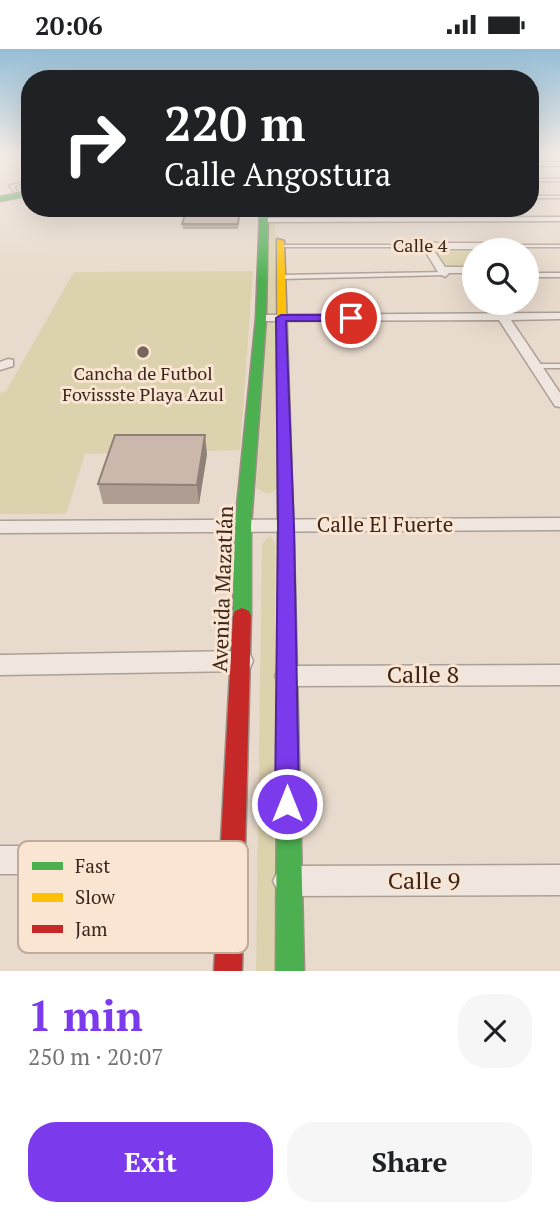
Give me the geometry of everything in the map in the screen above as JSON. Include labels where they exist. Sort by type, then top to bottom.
[{"type":"street","name":"Avenida Mazatlán","points":[[234,841],[242,661],[243,526],[272,217]]},
{"type":"street","points":[[273,217],[280,246],[281,277],[290,971]]},
{"type":"street","points":[[374,217],[560,219]]},
{"type":"street","points":[[477,220],[483,228]]},
{"type":"street","points":[[427,246],[444,272],[462,270]]},
{"type":"street","name":"Calle 4","points":[[427,246],[462,246]]},
{"type":"street","points":[[261,318],[560,316]]},
{"type":"street","points":[[503,317],[560,403]]},
{"type":"street","name":"Calle El Fuerte","points":[[0,527],[560,524]]},
{"type":"street","points":[[0,665],[242,661]]},
{"type":"street","name":"Calle 8","points":[[286,676],[560,675]]},
{"type":"street","points":[[0,860],[18,860]]},
{"type":"street","name":"Calle 9","points":[[288,881],[560,880]]},
{"type":"street","name":"Avenida Mazatlán","points":[[228,971],[229,953]]},
{"type":"lane","points":[[539,197],[560,197]]},
{"type":"lane","name":"Calle 4","points":[[280,246],[427,246]]},
{"type":"lane","name":"Calle 4","points":[[539,247],[560,246]]},
{"type":"lane","points":[[281,277],[444,272]]},
{"type":"lane","points":[[539,272],[560,275]]},
{"type":"lane","points":[[537,366],[560,366]]},
{"type":"shaded area","points":[[264,217],[275,217],[279,488],[268,494],[256,488]]},
{"type":"shaded area","points":[[432,248],[462,248],[462,269],[444,269]]},
{"type":"shaded area","name":"Cancha de Futbol Fovissste Playa Azul","points":[[253,271],[240,450],[85,454],[66,514],[0,514],[0,393],[6,391],[74,272]]},
{"type":"shaded area","points":[[270,535],[275,544],[278,971],[256,971],[262,544]]},
{"type":"building","points":[[184,217],[239,217],[238,224],[182,224]]},
{"type":"building","points":[[115,435],[205,435],[197,485],[98,484]]},
{"type":"traffic: fast","points":[[0,199],[15,196]]},
{"type":"traffic: fast","points":[[242,616],[243,526],[261,318],[264,217]]},
{"type":"traffic: fast","points":[[286,547],[290,971]]},
{"type":"traffic: slow","points":[[280,241],[286,547]]},
{"type":"traffic: jam","points":[[233,841],[242,616]]},
{"type":"traffic: jam","points":[[228,971],[229,953]]},
{"type":"place","name":"Cancha de Futbol Fovissste Playa Azul","points":[[143,352]]},
{"type":"route","points":[[287,804],[286,526],[281,318],[351,318]]}]
